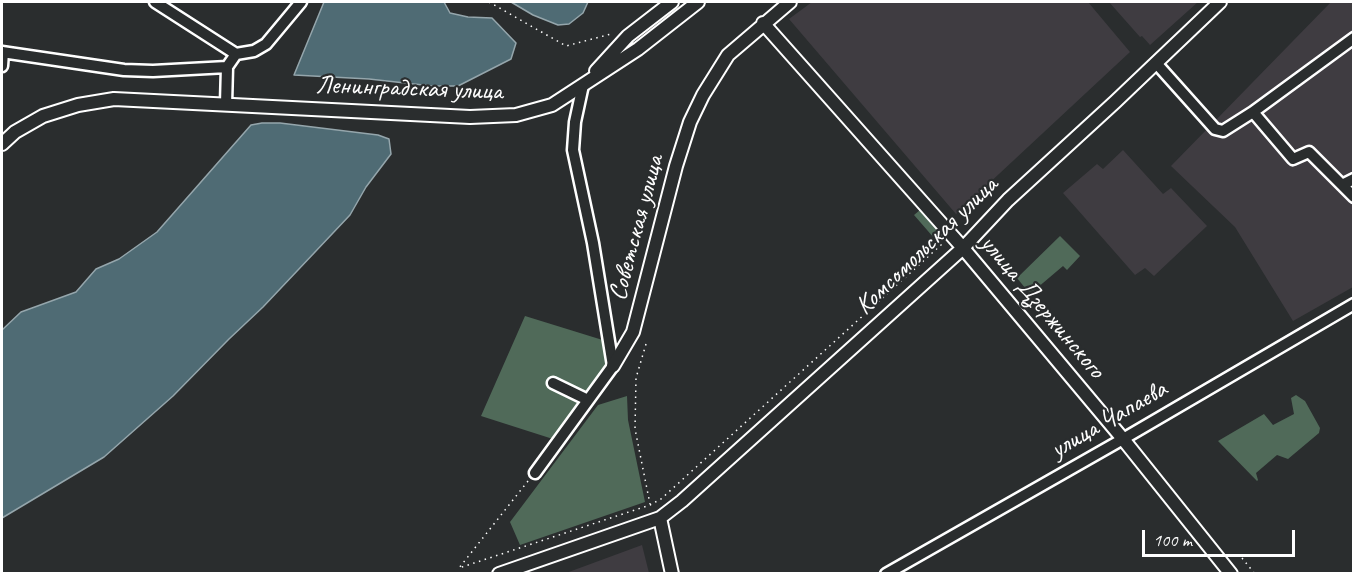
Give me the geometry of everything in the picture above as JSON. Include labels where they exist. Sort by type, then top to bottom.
[{"type":"main road","points":[[583,85],[628,36],[672,2]]},
{"type":"main road","points":[[583,85],[638,49],[698,2]]},
{"type":"main road","name":"Советская улица","points":[[613,366],[633,332],[676,166],[690,122],[703,95],[728,55],[790,2]]},
{"type":"main road","name":"Комсомольская улица","points":[[660,518],[682,501],[963,248],[1008,200],[1220,2]]},
{"type":"main road","name":"улица Дзержинского","points":[[763,23],[963,248],[1123,439],[1231,573]]},
{"type":"main road","name":"Ленинградская улица","points":[[2,144],[15,132],[43,116],[78,105],[114,99],[470,117],[516,115],[552,105],[583,85]]},
{"type":"main road","points":[[499,573],[660,518],[672,573]]},
{"type":"street","points":[[155,2],[236,54]]},
{"type":"street","points":[[226,104],[226,66],[236,54],[254,51],[266,44],[301,2]]},
{"type":"street","points":[[1156,63],[1215,129],[1223,131],[1253,112],[1353,38]]},
{"type":"street","points":[[2,66],[2,52],[124,70],[153,71],[226,66]]},
{"type":"street","points":[[583,85],[575,122],[573,150],[593,243],[613,366]]},
{"type":"street","points":[[1253,112],[1293,159],[1309,152],[1353,197]]},
{"type":"street","points":[[1342,185],[1353,179]]},
{"type":"street","name":"улица Чапаева","points":[[886,573],[1123,439],[1353,304]]},
{"type":"street","name":"Советская улица","points":[[535,473],[613,366]]},
{"type":"street","points":[[553,383],[588,400]]},
{"type":"path","points":[[489,2],[566,46],[611,34]]},
{"type":"path","points":[[535,473],[459,568],[650,505],[661,499],[942,244]]},
{"type":"path","points":[[646,344],[636,378],[635,429],[650,505]]},
{"type":"path","points":[[1242,558],[1255,573]]},
{"type":"shaded area","points":[[812,2],[1088,2],[1130,52],[956,214],[789,19]]},
{"type":"shaded area","points":[[1109,2],[1198,2],[1150,45]]},
{"type":"shaded area","points":[[1331,2],[1353,2],[1353,287],[1293,321],[1235,227],[1171,166]]},
{"type":"shaded area","points":[[1123,150],[1163,194],[1171,188],[1207,226],[1154,276],[1145,268],[1135,275],[1063,193],[1097,164],[1103,169]]},
{"type":"shaded area","points":[[642,545],[649,573],[566,573]]},
{"type":"green space","points":[[920,210],[940,233],[934,238],[914,215]]},
{"type":"green space","points":[[1060,236],[1080,256],[1067,270],[1063,266],[1030,294],[1017,278]]},
{"type":"green space","points":[[525,316],[622,346],[556,440],[481,416]]},
{"type":"green space","points":[[1296,395],[1305,401],[1320,428],[1319,433],[1288,459],[1277,455],[1256,473],[1257,481],[1218,441],[1264,414],[1273,425],[1294,414],[1291,398]]},
{"type":"green space","points":[[627,396],[628,420],[645,502],[520,545],[510,522],[598,405]]},
{"type":"water","points":[[324,2],[444,2],[450,13],[468,17],[492,18],[516,43],[511,59],[458,86],[294,75]]},
{"type":"water","points":[[511,2],[588,2],[583,13],[569,24],[558,25],[533,15]]},
{"type":"water","points":[[280,123],[378,135],[389,139],[391,154],[366,187],[350,215],[263,307],[173,396],[104,457],[2,518],[2,330],[21,312],[76,292],[96,269],[119,259],[157,232],[251,125]]}]
